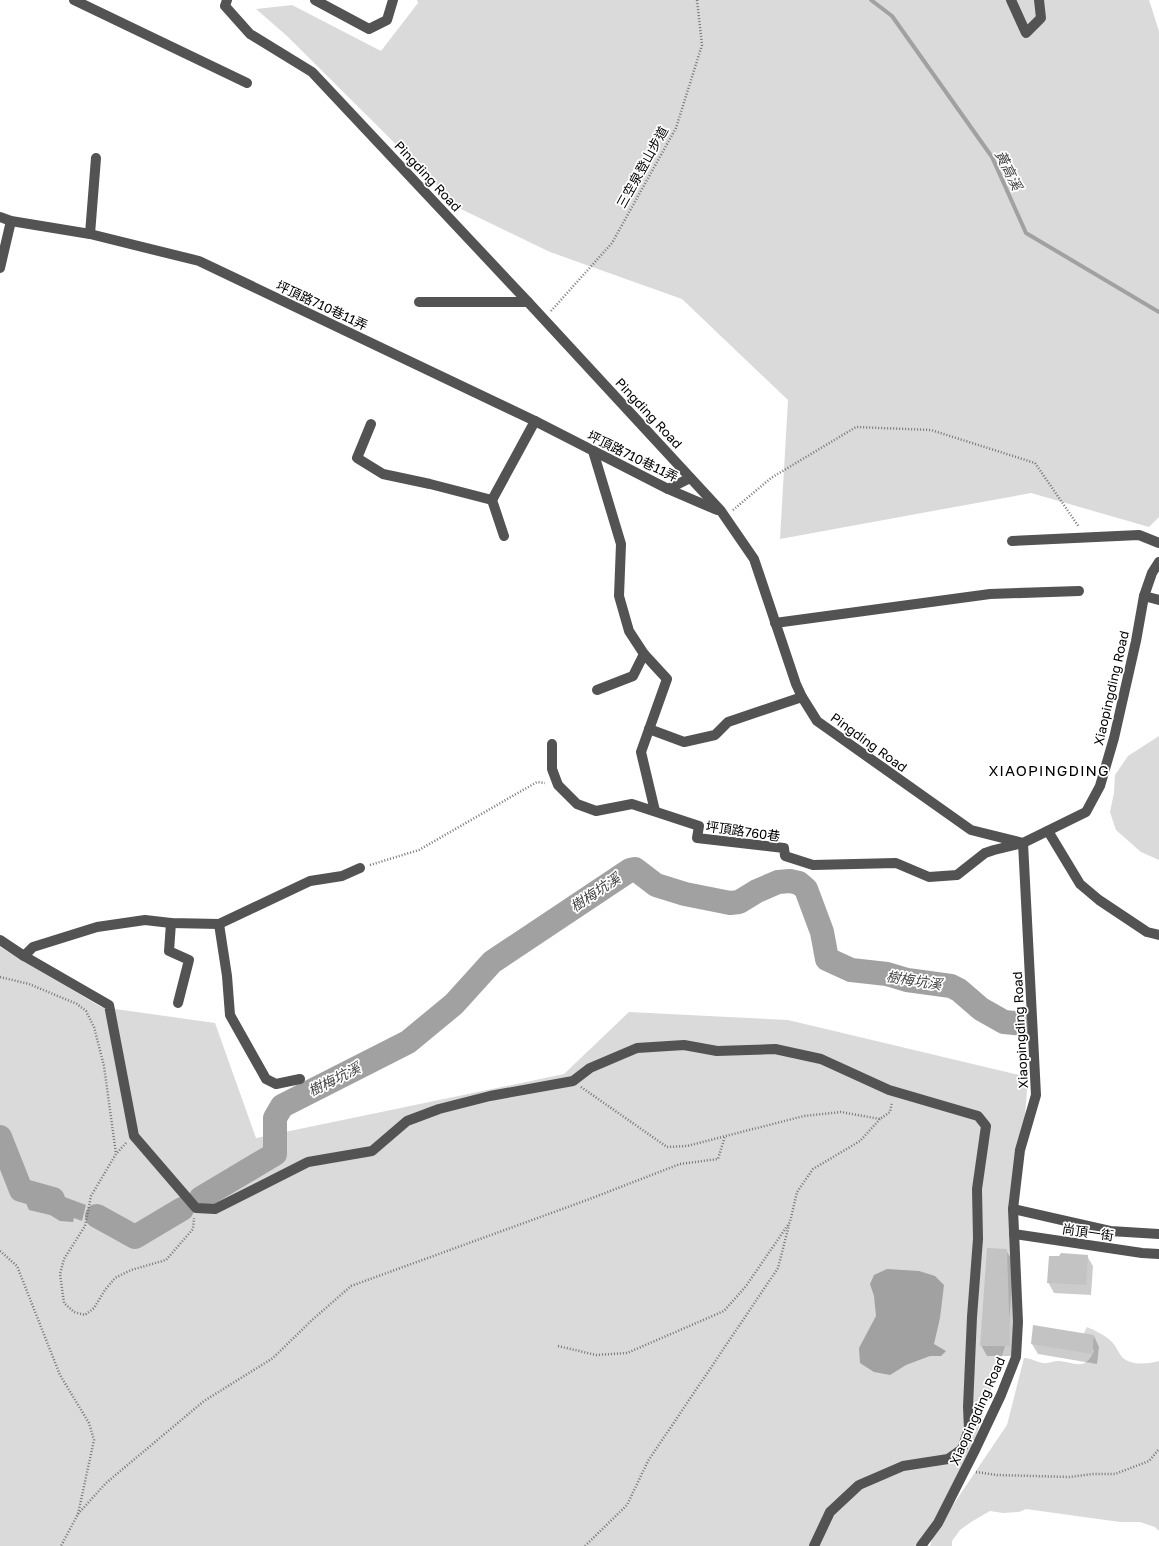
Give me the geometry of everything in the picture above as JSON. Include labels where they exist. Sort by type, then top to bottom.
[{"type":"street","points":[[74,0],[247,83]]},
{"type":"street","name":"Pingding Road","points":[[227,0],[225,6],[250,34],[312,72],[544,319],[723,514],[754,559],[796,684],[802,697],[818,721],[971,830],[1022,843]]},
{"type":"street","points":[[314,0],[369,29],[388,20],[393,0]]},
{"type":"street","points":[[1011,0],[1026,33],[1041,18],[1039,0]]},
{"type":"street","points":[[90,234],[96,158]]},
{"type":"street","name":"坪頂路710巷11弄","points":[[0,216],[11,220],[90,234],[199,261],[535,421],[592,451],[723,514]]},
{"type":"street","points":[[0,268],[11,220]]},
{"type":"street","points":[[419,302],[528,302]]},
{"type":"street","points":[[504,536],[492,500],[535,421]]},
{"type":"street","points":[[371,424],[357,458],[383,474],[492,500]]},
{"type":"street","points":[[592,451],[621,544],[619,596],[629,631],[644,654],[666,679],[641,752],[655,811]]},
{"type":"street","points":[[668,488],[690,478]]},
{"type":"street","points":[[1012,541],[1139,535],[1159,543]]},
{"type":"street","name":"Xiaopingding Road","points":[[921,1546],[938,1523],[974,1452],[1001,1395],[1016,1357],[1018,1322],[1013,1209],[1020,1150],[1036,1095],[1022,843],[1086,812],[1100,786],[1114,738],[1136,641],[1144,596],[1152,572],[1159,562]]},
{"type":"street","points":[[775,623],[990,594],[1079,591]]},
{"type":"street","points":[[1144,596],[1159,600]]},
{"type":"street","points":[[597,690],[633,676],[644,654]]},
{"type":"street","points":[[649,729],[684,742],[715,735],[728,722],[802,697]]},
{"type":"street","name":"坪頂路760巷","points":[[552,744],[552,769],[558,785],[577,804],[596,811],[632,804],[699,826],[697,838],[784,848],[786,856],[813,865],[896,863],[929,877],[957,875],[985,854],[994,850],[1022,843]]},
{"type":"street","points":[[1048,831],[1080,884],[1099,900],[1147,932],[1159,935]]},
{"type":"street","points":[[24,956],[33,947],[97,927],[145,920],[171,923],[219,924],[310,881],[342,876],[360,868]]},
{"type":"street","points":[[171,923],[169,951],[189,960],[178,1003]]},
{"type":"street","points":[[219,924],[227,976],[230,1015],[266,1078],[276,1084],[300,1079]]},
{"type":"street","points":[[0,940],[24,956],[109,1005],[134,1136],[196,1208],[215,1209],[308,1162],[372,1151],[407,1121],[439,1109],[490,1096],[573,1082],[590,1068],[637,1048],[684,1045],[717,1051],[775,1049],[821,1059],[889,1090],[978,1116],[986,1126],[977,1189],[978,1239],[972,1317],[968,1407],[969,1429],[962,1450],[948,1459],[903,1466],[859,1484],[830,1512],[814,1546]]},
{"type":"street","points":[[1013,1209],[1110,1231],[1159,1234]]},
{"type":"street","name":"尚頂一街","points":[[1014,1234],[1142,1253],[1159,1254]]},
{"type":"path","name":"三空泉登山步道","points":[[544,319],[612,242],[676,128],[702,45],[697,0]]},
{"type":"path","points":[[723,514],[771,478],[856,427],[931,430],[1035,463],[1087,538]]},
{"type":"path","points":[[360,868],[419,850],[537,782],[558,785]]},
{"type":"path","points":[[0,976],[29,984],[77,1004],[86,1011],[94,1027],[104,1066],[116,1154]]},
{"type":"path","points":[[573,1082],[667,1147],[687,1146],[804,1116],[841,1112],[880,1119]]},
{"type":"path","points":[[585,1546],[627,1505],[648,1461],[778,1268],[797,1192],[813,1169],[860,1141],[880,1119],[890,1112],[892,1103],[889,1090]]},
{"type":"path","points":[[134,1136],[116,1154],[91,1196],[85,1226],[64,1259],[60,1274],[64,1303],[74,1312],[85,1315],[94,1308],[105,1290],[115,1278],[131,1270],[166,1260],[192,1229],[196,1208]]},
{"type":"path","points":[[61,1546],[78,1514],[106,1483],[204,1401],[273,1358],[311,1321],[351,1286],[587,1200],[680,1164],[718,1160],[724,1136]]},
{"type":"path","points":[[558,1346],[596,1355],[627,1353],[724,1311],[746,1286],[790,1222]]},
{"type":"path","points":[[0,1251],[17,1266],[60,1375],[89,1423],[94,1440],[78,1514]]},
{"type":"path","points":[[975,1472],[997,1475],[1068,1477],[1093,1474],[1115,1474],[1149,1461],[1159,1449]]},
{"type":"shaded area","points":[[417,0],[1149,0],[1159,31],[1159,517],[1149,527],[1031,493],[780,539],[788,400],[682,299],[550,252],[461,209],[287,36],[256,9],[292,5],[381,51],[418,3]]},
{"type":"shaded area","points":[[1159,736],[1159,860],[1141,852],[1116,830],[1110,812],[1114,793],[1115,775],[1128,756]]},
{"type":"shaded area","points":[[0,947],[101,1007],[215,1023],[256,1138],[564,1074],[629,1012],[788,1020],[1028,1077],[1008,1337],[972,1449],[920,1546],[0,1546]]},
{"type":"shaded area","points":[[27,1178],[33,1190],[43,1189],[86,1205],[82,1221],[74,1218],[73,1222],[60,1221],[50,1215],[29,1210],[22,1190],[24,1182]]},
{"type":"shaded area","points":[[887,1269],[919,1271],[935,1276],[944,1285],[940,1318],[934,1344],[946,1351],[941,1356],[930,1356],[906,1365],[890,1375],[874,1372],[860,1363],[859,1348],[876,1316],[874,1296],[870,1284],[874,1275]]},
{"type":"shaded area","points":[[1087,1327],[1100,1333],[1109,1340],[1115,1345],[1122,1357],[1130,1362],[1140,1364],[1159,1361],[1159,1531],[1155,1527],[1140,1522],[1120,1522],[1026,1509],[1019,1512],[1003,1513],[990,1511],[960,1530],[952,1541],[952,1546],[930,1546],[934,1533],[1007,1425],[1024,1358],[1045,1363],[1059,1361],[1083,1364],[1091,1358],[1094,1351],[1084,1333]]},
{"type":"building","points":[[987,1248],[1007,1249],[1010,1346],[980,1346]]},
{"type":"building","points":[[1061,1253],[1088,1255],[1086,1285],[1047,1283],[1049,1256],[1059,1256]]},
{"type":"building","points":[[1033,1325],[1094,1335],[1092,1354],[1031,1344]]},
{"type":"waterway","name":"黃高溪","points":[[871,0],[892,16],[992,157],[1026,233],[1159,312]]},
{"type":"waterway","name":"樹梅坑溪","points":[[201,1198],[275,1154],[275,1118],[282,1106],[408,1042],[454,1004],[492,962],[630,870],[635,869],[656,885],[685,894],[730,903],[739,902],[757,891],[778,882],[790,881],[799,883],[806,889],[822,932],[827,959],[851,970],[887,974],[907,980],[951,986],[959,990],[981,1009],[1004,1022],[1025,1024]]},
{"type":"waterway","name":"樹梅坑溪","points":[[0,1137],[21,1190],[53,1199]]},
{"type":"waterway","name":"樹梅坑溪","points":[[97,1216],[135,1237],[182,1209]]},
{"type":"district","name":"XIAOPINGDING","points":[[1049,770]]}]
